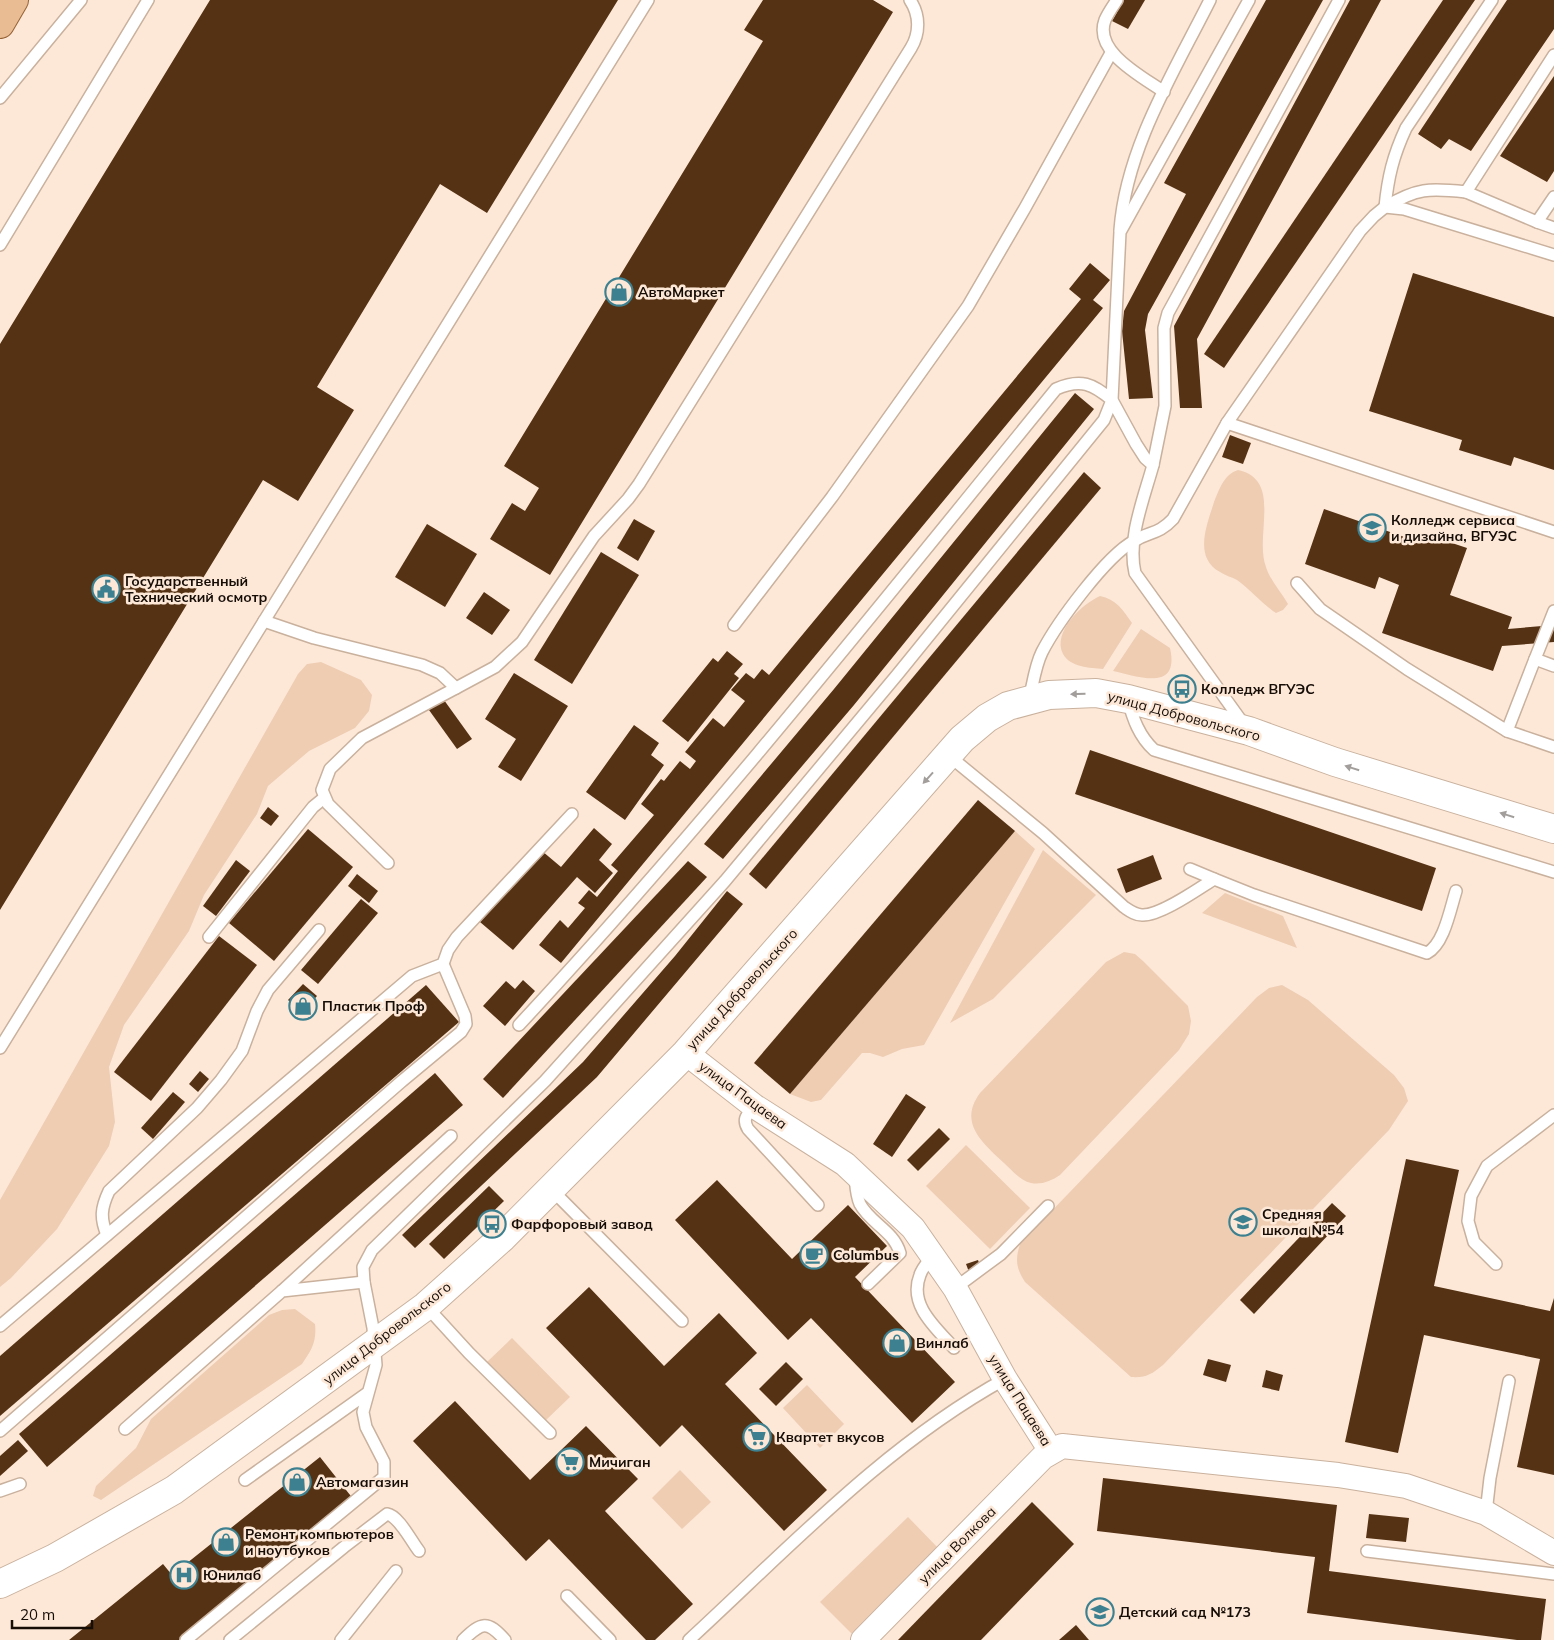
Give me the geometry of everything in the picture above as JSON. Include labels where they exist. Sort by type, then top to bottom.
[{"type":"main road","points":[[0,24],[14,0]]},
{"type":"main road","name":"улица Добровольского","points":[[0,1584],[63,1553],[174,1490],[374,1346],[426,1306],[503,1237],[686,1053],[962,739],[987,718],[1008,706],[1049,695],[1096,694],[1128,698],[1249,731],[1335,762],[1554,830]]},
{"type":"street","name":"улица Пацаева","points":[[686,1053],[754,1106],[855,1172],[913,1228],[955,1288],[1005,1379],[1051,1451],[1062,1446],[1338,1475],[1406,1486],[1486,1513],[1554,1554]]},
{"type":"street","name":"улица Волкова","points":[[864,1640],[1051,1451]]},
{"type":"lane","points":[[0,98],[81,0]]},
{"type":"lane","points":[[0,245],[148,0]]},
{"type":"lane","points":[[0,1048],[648,0]]},
{"type":"lane","points":[[388,863],[324,798],[322,790],[330,769],[362,738],[494,667],[522,642],[594,536],[628,500],[639,484],[913,44],[918,20],[916,10],[910,0]]},
{"type":"lane","points":[[1117,0],[1104,21],[1103,37],[1111,53],[1164,92]]},
{"type":"lane","points":[[186,1640],[384,1476],[384,1462],[368,1433],[363,1412],[366,1394],[376,1365],[373,1328],[364,1282],[364,1267],[372,1250],[383,1237],[545,1081],[725,881],[903,667],[1104,420],[1112,400],[1120,232],[1129,174],[1164,92],[1210,0]]},
{"type":"lane","points":[[1120,232],[1249,0]]},
{"type":"lane","points":[[1249,731],[1142,585],[1135,573],[1132,562],[1134,540],[1165,406],[1164,328],[1168,313],[1339,0]]},
{"type":"lane","points":[[1385,207],[1388,176],[1396,148],[1406,128],[1492,0]]},
{"type":"lane","points":[[734,625],[832,496],[968,306],[1049,166],[1111,53]]},
{"type":"lane","points":[[1466,192],[1554,55]]},
{"type":"lane","points":[[1029,700],[1042,653],[1073,604],[1103,569],[1134,540],[1163,530],[1173,519],[1227,423],[1360,231],[1374,216],[1407,194],[1433,188],[1466,192],[1554,228]]},
{"type":"lane","points":[[1537,222],[1554,196]]},
{"type":"lane","points":[[1385,207],[1404,209],[1431,216],[1554,255]]},
{"type":"lane","points":[[519,1026],[657,872],[1056,389],[1070,383],[1095,386],[1112,400],[1136,444],[1152,465]]},
{"type":"lane","points":[[1227,423],[1554,532]]},
{"type":"lane","points":[[1297,583],[1320,609],[1355,634],[1506,731],[1554,747]]},
{"type":"lane","points":[[1506,731],[1554,611]]},
{"type":"lane","points":[[264,621],[314,638],[422,665],[440,673],[456,688]]},
{"type":"lane","points":[[1535,660],[1554,666]]},
{"type":"lane","points":[[1128,698],[1138,729],[1145,742],[1154,750],[1554,872]]},
{"type":"lane","points":[[948,755],[1043,833],[1124,907],[1135,914],[1145,916],[1164,908],[1214,879]]},
{"type":"lane","points":[[209,937],[313,807],[324,798]]},
{"type":"lane","points":[[0,1431],[394,1088],[461,1032],[466,1024],[466,1016],[443,964],[448,950],[457,937],[572,814]]},
{"type":"lane","points":[[1190,869],[1254,895],[1427,953],[1434,950],[1439,940],[1456,892]]},
{"type":"lane","points":[[108,1235],[102,1222],[101,1208],[109,1191],[197,1108],[220,1080],[242,1051],[256,1011],[268,990],[319,930]]},
{"type":"lane","points":[[0,1326],[412,976],[443,964]]},
{"type":"lane","points":[[754,1106],[745,1118],[744,1123],[818,1204]]},
{"type":"lane","points":[[1496,1264],[1474,1242],[1468,1221],[1471,1196],[1487,1166],[1554,1115]]},
{"type":"lane","points":[[125,1429],[282,1290],[451,1136]]},
{"type":"lane","points":[[855,1172],[856,1194],[861,1206],[897,1243],[900,1253],[868,1284]]},
{"type":"lane","points":[[551,1189],[682,1321]]},
{"type":"lane","points":[[955,1288],[1001,1254],[1048,1206]]},
{"type":"lane","points":[[933,1256],[919,1275],[917,1298],[926,1318],[954,1348]]},
{"type":"lane","points":[[282,1290],[364,1282]]},
{"type":"lane","points":[[426,1306],[469,1353],[550,1433]]},
{"type":"lane","points":[[689,1640],[843,1498],[902,1448],[972,1398],[1005,1379]]},
{"type":"lane","points":[[1486,1513],[1490,1478],[1509,1381]]},
{"type":"lane","points":[[245,1480],[366,1394]]},
{"type":"lane","points":[[0,1491],[20,1484]]},
{"type":"lane","points":[[230,1640],[387,1514],[392,1515],[398,1522],[418,1551]]},
{"type":"lane","points":[[1367,1551],[1554,1574]]},
{"type":"lane","points":[[341,1640],[396,1571]]},
{"type":"lane","points":[[567,1596],[610,1640]]},
{"type":"lane","points":[[463,1640],[474,1629],[487,1625],[492,1626],[505,1640]]},
{"type":"shaded area","points":[[1238,470],[1252,476],[1260,485],[1264,510],[1263,554],[1266,567],[1288,604],[1283,610],[1276,613],[1237,580],[1212,566],[1204,549],[1208,521],[1220,488],[1229,475]]},
{"type":"shaded area","points":[[1100,596],[1115,602],[1132,623],[1103,669],[1081,666],[1070,662],[1063,654],[1061,646],[1065,628],[1077,612]]},
{"type":"shaded area","points":[[1141,629],[1170,648],[1171,662],[1169,671],[1163,676],[1145,678],[1113,671]]},
{"type":"shaded area","points":[[321,662],[361,680],[372,695],[369,711],[355,728],[309,751],[268,786],[257,814],[204,895],[189,931],[124,1025],[109,1067],[115,1122],[109,1146],[57,1229],[11,1278],[0,1287],[0,1200],[298,674],[307,664]]},
{"type":"shaded area","points":[[1015,831],[1035,849],[924,1045],[902,1049],[883,1057],[862,1053],[821,1100],[811,1102],[790,1094]]},
{"type":"shaded area","points":[[1043,850],[1096,895],[993,999],[950,1023]]},
{"type":"shaded area","points":[[1225,893],[1283,916],[1297,948],[1202,913]]},
{"type":"shaded area","points":[[1124,952],[1135,954],[1188,1006],[1191,1021],[1189,1034],[1179,1050],[1060,1175],[1043,1183],[1027,1182],[1016,1175],[981,1140],[972,1123],[971,1114],[974,1104],[980,1093],[1106,962]]},
{"type":"shaded area","points":[[1282,985],[1308,1000],[1394,1075],[1404,1088],[1408,1101],[1389,1130],[1163,1365],[1148,1375],[1131,1377],[1025,1282],[1017,1264],[1020,1244],[1257,997],[1269,988]]},
{"type":"shaded area","points":[[966,1145],[1030,1208],[990,1249],[926,1186]]},
{"type":"shaded area","points":[[295,1309],[315,1324],[313,1346],[302,1364],[101,1500],[93,1496],[96,1486],[136,1448],[151,1419],[269,1315],[282,1310]]},
{"type":"shaded area","points":[[512,1338],[570,1397],[545,1421],[487,1362]]},
{"type":"shaded area","points":[[807,1385],[844,1424],[820,1448],[783,1408]]},
{"type":"shaded area","points":[[680,1470],[711,1502],[682,1529],[652,1498]]},
{"type":"shaded area","points":[[908,1517],[939,1549],[852,1634],[820,1602]]},
{"type":"building","points":[[210,0],[618,0],[487,213],[440,184],[317,387],[354,410],[298,501],[263,480],[0,910],[0,344]]},
{"type":"building","points":[[763,0],[873,0],[893,12],[550,575],[490,539],[512,503],[525,511],[539,488],[504,466],[763,41],[744,30]]},
{"type":"building","points":[[1124,0],[1145,0],[1128,29],[1112,21]]},
{"type":"building","points":[[1266,0],[1323,0],[1148,314],[1145,330],[1153,398],[1129,399],[1122,331],[1124,311],[1186,194],[1164,183]]},
{"type":"building","points":[[1350,0],[1381,0],[1197,339],[1202,408],[1180,408],[1174,326]]},
{"type":"building","points":[[1443,0],[1475,0],[1224,368],[1204,354]]},
{"type":"building","points":[[1507,0],[1554,0],[1554,29],[1471,151],[1449,139],[1441,149],[1418,134]]},
{"type":"building","points":[[1554,76],[1554,171],[1547,182],[1500,156]]},
{"type":"building","points":[[1090,263],[1110,280],[1093,300],[1103,308],[561,963],[539,945],[560,920],[568,928],[585,908],[578,903],[589,890],[597,897],[618,871],[611,865],[654,815],[641,804],[661,779],[664,781],[680,761],[690,769],[696,761],[685,752],[713,718],[724,727],[745,701],[731,690],[746,673],[754,679],[762,669],[769,675],[1081,299],[1069,289]]},
{"type":"building","points":[[1413,273],[1554,317],[1554,470],[1514,457],[1511,466],[1459,450],[1462,440],[1369,411]]},
{"type":"building","points":[[1075,393],[1094,409],[854,705],[723,859],[704,844],[834,689]]},
{"type":"building","points":[[1230,435],[1251,443],[1243,464],[1222,457]]},
{"type":"building","points":[[1084,472],[1101,488],[766,889],[749,874]]},
{"type":"building","points":[[1324,509],[1416,541],[1419,532],[1467,548],[1450,595],[1512,617],[1508,629],[1554,625],[1554,642],[1502,646],[1493,671],[1382,633],[1399,585],[1379,577],[1375,589],[1305,564]]},
{"type":"building","points":[[634,519],[655,531],[638,561],[617,548]]},
{"type":"building","points":[[427,524],[477,554],[445,607],[395,577]]},
{"type":"building","points":[[601,552],[639,575],[572,684],[534,660]]},
{"type":"building","points":[[484,592],[510,610],[492,635],[466,618]]},
{"type":"building","points":[[727,651],[743,664],[734,674],[739,678],[688,742],[662,721],[713,658],[718,662]]},
{"type":"building","points":[[514,673],[568,706],[521,781],[498,767],[516,739],[485,719]]},
{"type":"building","points":[[444,700],[472,739],[457,749],[429,710]]},
{"type":"building","points":[[634,725],[659,743],[651,755],[664,765],[625,820],[586,792]]},
{"type":"building","points":[[1090,750],[1436,868],[1422,911],[1075,794]]},
{"type":"building","points":[[978,800],[1015,831],[790,1094],[754,1063]]},
{"type":"building","points":[[268,807],[279,816],[271,826],[260,818]]},
{"type":"building","points":[[594,828],[612,844],[599,860],[613,873],[595,893],[577,877],[513,950],[480,922],[542,851],[561,867]]},
{"type":"building","points":[[308,829],[353,867],[274,961],[229,923]]},
{"type":"building","points":[[1153,855],[1162,879],[1126,893],[1117,869]]},
{"type":"building","points":[[236,860],[250,871],[216,916],[203,906]]},
{"type":"building","points":[[688,861],[707,877],[503,1098],[483,1079]]},
{"type":"building","points":[[357,874],[378,891],[369,903],[348,886]]},
{"type":"building","points":[[727,891],[743,904],[597,1077],[415,1248],[402,1235],[583,1062],[675,956]]},
{"type":"building","points":[[361,899],[378,913],[318,984],[301,970]]},
{"type":"building","points":[[219,936],[257,965],[151,1101],[114,1072]]},
{"type":"building","points":[[523,980],[535,991],[505,1026],[483,1006],[506,981],[515,989]]},
{"type":"building","points":[[303,984],[317,996],[302,1013],[288,1000]]},
{"type":"building","points":[[426,985],[459,1022],[0,1416],[0,1356]]},
{"type":"building","points":[[200,1071],[209,1079],[198,1092],[189,1084]]},
{"type":"building","points":[[435,1073],[463,1105],[47,1467],[19,1434]]},
{"type":"building","points":[[173,1092],[185,1102],[153,1139],[141,1128]]},
{"type":"building","points":[[906,1094],[926,1107],[892,1157],[873,1144]]},
{"type":"building","points":[[939,1128],[950,1139],[918,1171],[907,1160]]},
{"type":"building","points":[[1406,1159],[1459,1170],[1434,1286],[1550,1311],[1554,1298],[1554,1475],[1517,1467],[1540,1359],[1424,1335],[1398,1453],[1345,1442]]},
{"type":"building","points":[[717,1180],[792,1259],[848,1205],[887,1246],[855,1277],[955,1382],[912,1423],[811,1318],[788,1340],[675,1220]]},
{"type":"building","points":[[489,1186],[504,1201],[444,1259],[429,1244]]},
{"type":"building","points":[[1332,1203],[1346,1216],[1254,1314],[1240,1300]]},
{"type":"building","points":[[978,1260],[981,1268],[969,1272],[966,1264]]},
{"type":"building","points":[[589,1287],[664,1366],[719,1313],[757,1353],[725,1384],[827,1490],[784,1531],[682,1425],[660,1447],[546,1328]]},
{"type":"building","points":[[1208,1359],[1231,1365],[1226,1382],[1203,1375]]},
{"type":"building","points":[[786,1362],[803,1379],[776,1406],[759,1389]]},
{"type":"building","points":[[1266,1370],[1283,1375],[1279,1391],[1262,1387]]},
{"type":"building","points":[[455,1401],[530,1480],[586,1426],[638,1479],[605,1511],[693,1604],[655,1640],[646,1640],[549,1539],[526,1561],[413,1441]]},
{"type":"building","points":[[18,1440],[28,1451],[0,1476],[0,1456]]},
{"type":"building","points":[[320,1457],[354,1500],[179,1640],[69,1640],[163,1564],[172,1575]]},
{"type":"building","points":[[1103,1478],[1337,1505],[1329,1571],[1546,1599],[1541,1640],[1517,1640],[1307,1613],[1315,1557],[1097,1531]]},
{"type":"building","points":[[1032,1502],[1074,1544],[981,1640],[898,1640]]},
{"type":"building","points":[[1369,1514],[1409,1518],[1406,1542],[1366,1538]]},
{"type":"building","points":[[1076,1625],[1089,1640],[1059,1640]]},
{"type":"place","name":"АвтоМаркет","points":[[619,292]]},
{"type":"place","name":"Колледж сервиса и дизайна, ВГУЭС","points":[[1372,528]]},
{"type":"place","name":"Государственный Технический осмотр","points":[[106,589]]},
{"type":"place","name":"Колледж ВГУЭС","points":[[1182,689]]},
{"type":"place","name":"Пластик Проф","points":[[303,1006]]},
{"type":"place","name":"Средняя школа №54","points":[[1243,1222]]},
{"type":"place","name":"Фарфоровый завод","points":[[492,1224]]},
{"type":"place","name":"Columbus","points":[[814,1255]]},
{"type":"place","name":"Винлаб","points":[[897,1343]]},
{"type":"place","name":"Квартет вкусов","points":[[757,1437]]},
{"type":"place","name":"Мичиган","points":[[570,1462]]},
{"type":"place","name":"Автомагазин","points":[[297,1482]]},
{"type":"place","name":"Ремонт компьютеров и ноутбуков","points":[[226,1542]]},
{"type":"place","name":"Юнилаб","points":[[184,1575]]},
{"type":"place","name":"Детский сад №173","points":[[1100,1612]]}]
